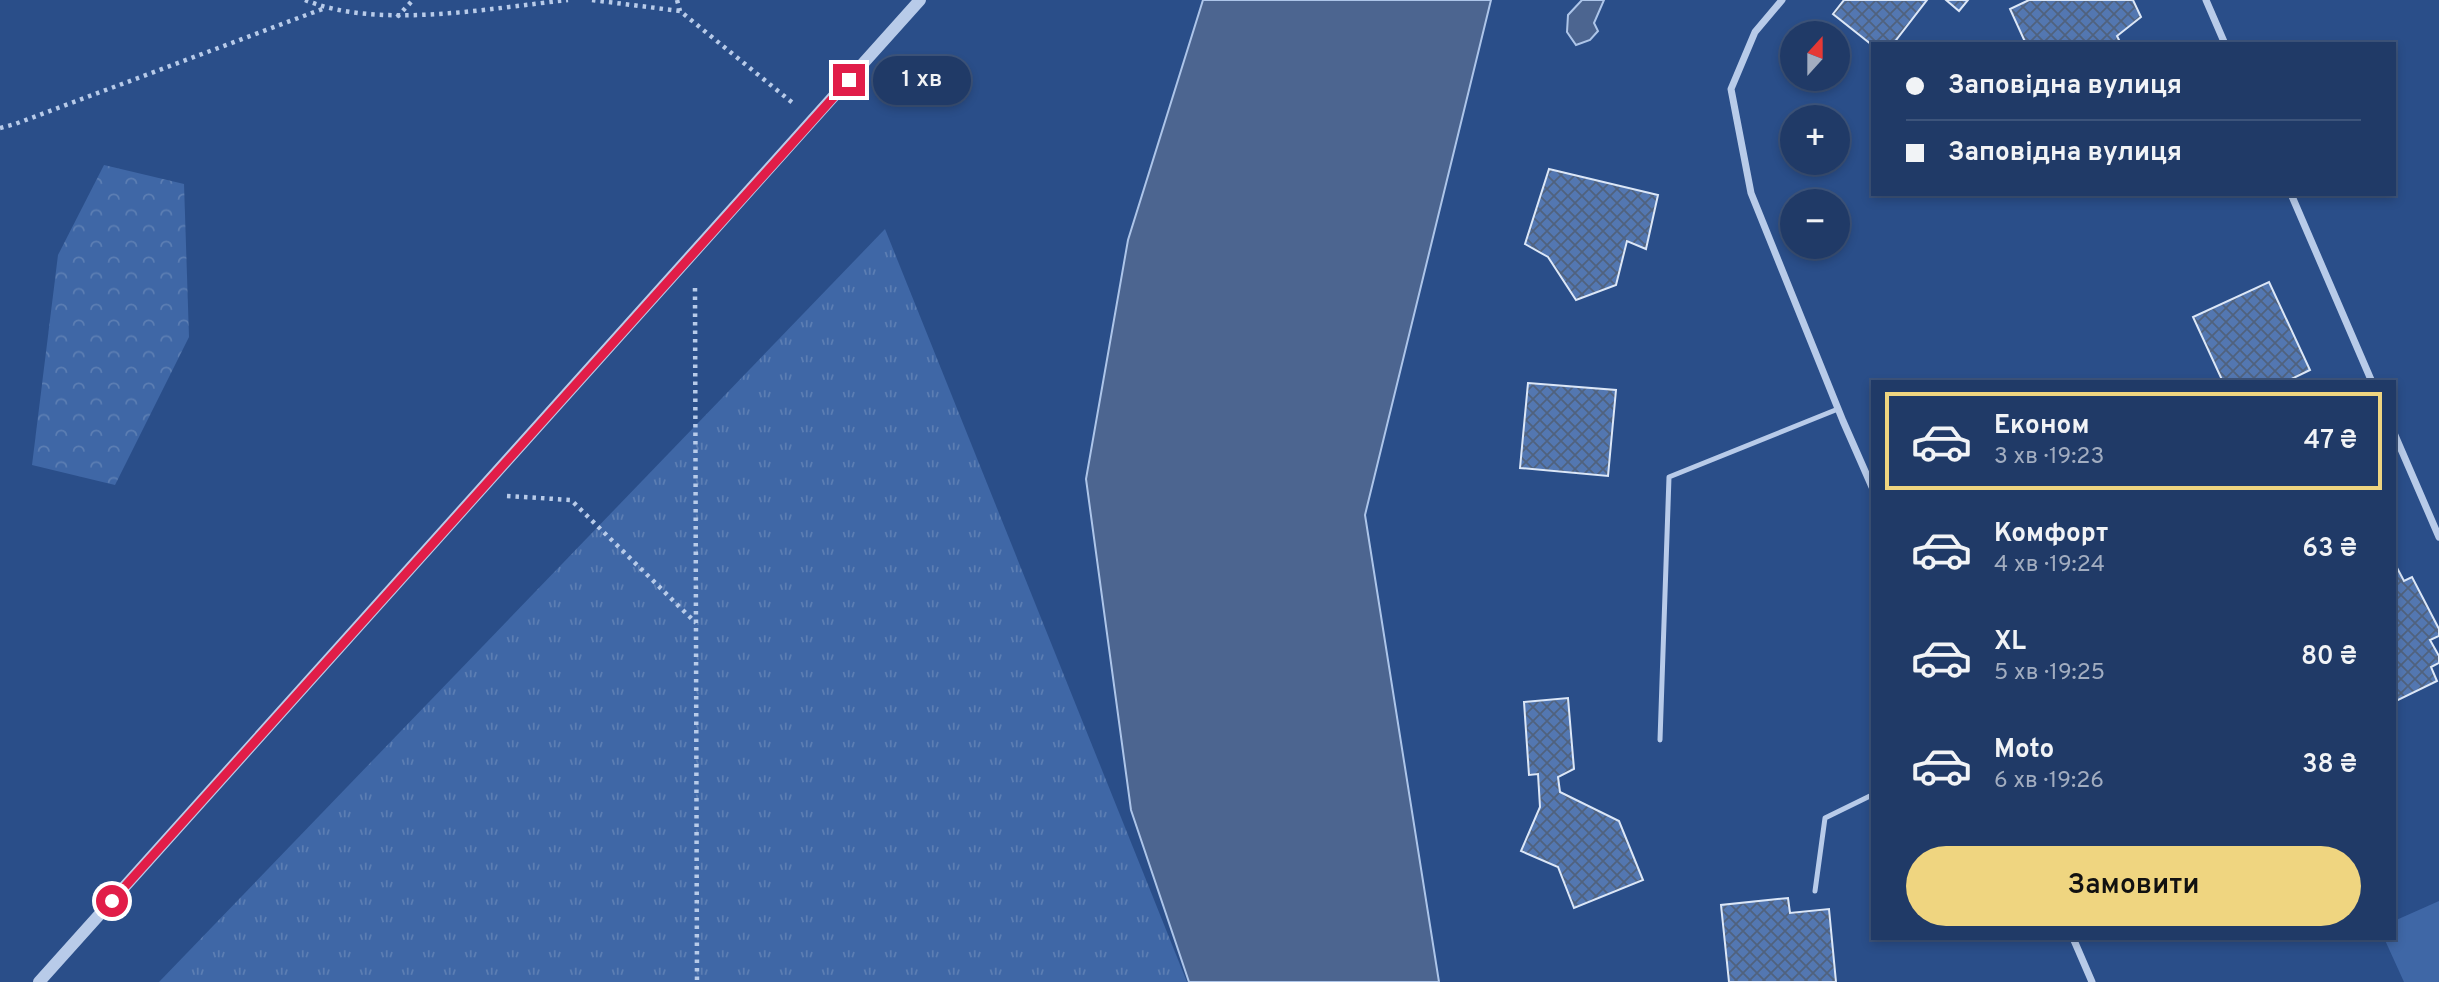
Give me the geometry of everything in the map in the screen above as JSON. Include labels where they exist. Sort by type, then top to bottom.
[{"type":"street","points":[[39,982],[920,0]]},
{"type":"street","points":[[1782,0],[1755,32],[1731,89],[1751,193],[1871,486]]},
{"type":"street","points":[[2206,0],[2224,42]]},
{"type":"street","points":[[2292,196],[2371,380]]},
{"type":"street","points":[[2396,438],[2439,537]]},
{"type":"street","points":[[2074,940],[2092,982]]},
{"type":"lane","points":[[1660,740],[1669,477],[1838,409]]},
{"type":"lane","points":[[1815,891],[1825,818],[1871,795]]},
{"type":"path","points":[[306,0],[325,8],[397,17],[568,0]]},
{"type":"path","points":[[397,17],[413,0]]},
{"type":"path","points":[[592,0],[680,11],[813,120]]},
{"type":"path","points":[[677,0],[680,11]]},
{"type":"path","points":[[0,128],[325,8]]},
{"type":"path","points":[[695,252],[697,982]]},
{"type":"path","points":[[478,494],[571,499],[697,623]]},
{"type":"green space","points":[[104,165],[184,184],[189,337],[115,485],[32,465],[58,255]]},
{"type":"green space","points":[[885,229],[1187,982],[159,982]]},
{"type":"green space","points":[[2439,901],[2439,982],[2404,982],[2385,940],[2396,940],[2396,920]]},
{"type":"shaded area","points":[[1203,0],[1491,0],[1365,515],[1439,982],[1189,982],[1131,810],[1086,479],[1128,240]]},
{"type":"shaded area","points":[[1582,0],[1604,0],[1594,23],[1598,31],[1590,40],[1576,45],[1567,32],[1568,15]]},
{"type":"building","points":[[1844,0],[1927,0],[1895,42],[1871,42],[1871,44],[1850,28],[1850,21],[1842,21],[1833,14]]},
{"type":"building","points":[[1946,0],[1968,0],[1959,11]]},
{"type":"building","points":[[2029,0],[2133,0],[2141,17],[2117,36],[2120,42],[2025,42],[2010,9]]},
{"type":"building","points":[[1549,169],[1658,195],[1646,249],[1627,241],[1616,285],[1576,300],[1548,257],[1525,244]]},
{"type":"building","points":[[2269,282],[2310,370],[2289,380],[2222,380],[2193,317]]},
{"type":"building","points":[[1528,383],[1616,390],[1608,476],[1520,468]]},
{"type":"building","points":[[2396,566],[2404,581],[2412,577],[2439,629],[2439,636],[2430,640],[2439,656],[2439,663],[2431,667],[2437,681],[2396,701]]},
{"type":"building","points":[[1568,698],[1574,769],[1558,777],[1560,792],[1619,821],[1643,880],[1574,908],[1558,867],[1521,851],[1540,807],[1538,774],[1529,775],[1524,702]]},
{"type":"building","points":[[1788,898],[1790,913],[1829,909],[1836,982],[1729,982],[1721,905]]},
{"type":"route","points":[[112,901],[849,80]]}]
